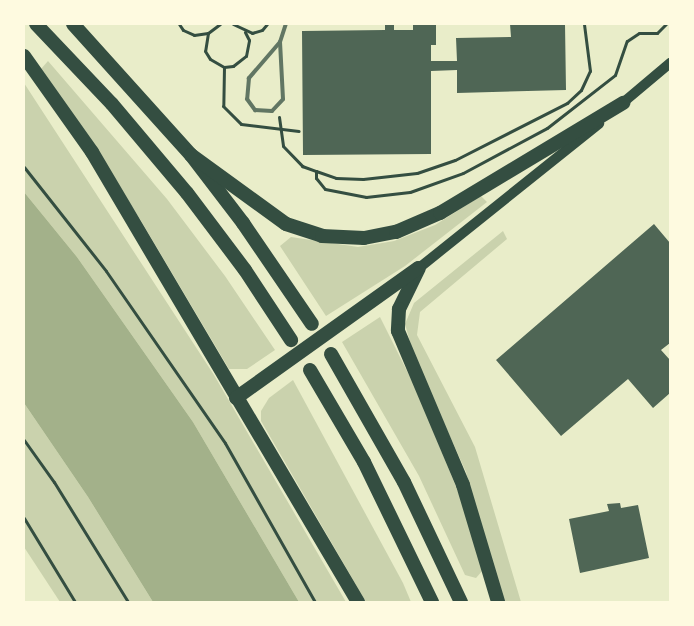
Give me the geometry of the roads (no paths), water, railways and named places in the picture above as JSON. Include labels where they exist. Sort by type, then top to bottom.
[{"type":"highway","points":[[36,24],[112,104],[187,193],[245,270],[291,340]]},
{"type":"highway","points":[[73,24],[191,155],[260,247],[312,324]]},
{"type":"highway","points":[[24,56],[92,152],[358,602]]},
{"type":"highway","points":[[191,155],[286,224],[322,236],[364,238],[396,232],[440,214],[623,103]]},
{"type":"highway","points":[[236,398],[364,309],[419,268]]},
{"type":"highway","points":[[419,268],[399,309],[398,331],[463,484],[498,602]]},
{"type":"highway","points":[[331,354],[404,482],[461,602]]},
{"type":"highway","points":[[310,370],[364,462],[432,602]]},
{"type":"main road","points":[[419,268],[670,64]]},
{"type":"lane","points":[[280,42],[249,78],[246,90],[247,99],[255,110],[272,111],[279,106],[284,88],[280,77],[280,42],[286,24]]}]
